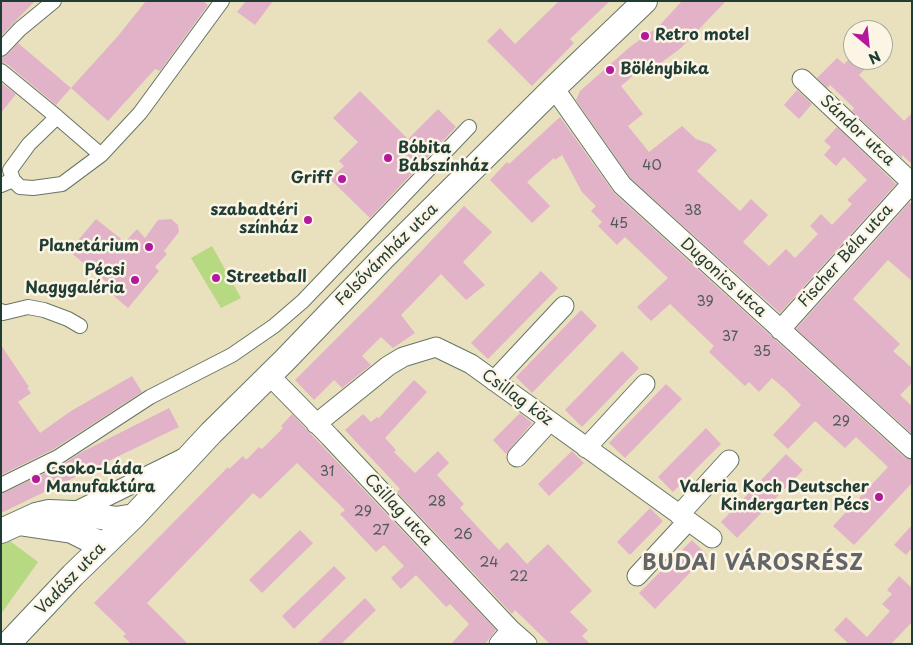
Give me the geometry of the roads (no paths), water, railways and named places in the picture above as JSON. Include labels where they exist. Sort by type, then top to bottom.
[{"type":"street","points":[[1,49],[20,29],[54,1]]},
{"type":"street","name":"Felsővámház utca","points":[[134,516],[384,257],[554,88],[645,1]]},
{"type":"street","points":[[57,117],[29,144],[10,170],[7,182],[20,187],[33,188],[62,184],[101,155],[140,114],[216,3]]},
{"type":"street","points":[[1,71],[101,155]]},
{"type":"street","name":"Sándor utca","points":[[802,79],[912,183]]},
{"type":"street","name":"Dugonics utca","points":[[554,88],[622,186],[912,448]]},
{"type":"street","points":[[1,485],[58,458],[150,397],[232,354],[274,326],[303,301],[469,127]]},
{"type":"street","name":"Fischer Béla utca","points":[[780,330],[912,183]]},
{"type":"street","points":[[494,381],[564,306]]},
{"type":"street","points":[[1,311],[3,313],[28,307],[44,310],[80,326]]},
{"type":"street","name":"Csillag köz","points":[[316,424],[388,366],[403,357],[436,347],[471,364],[712,538]]},
{"type":"street","name":"Csillag utca","points":[[270,376],[316,424],[505,637],[527,644]]},
{"type":"street","points":[[586,448],[645,384]]},
{"type":"street","points":[[517,457],[549,422]]},
{"type":"street","points":[[73,513],[192,454]]},
{"type":"street","points":[[637,576],[729,460]]},
{"type":"street","points":[[9,527],[36,515],[49,512],[116,519],[134,516]]},
{"type":"street","name":"Vadász utca","points":[[8,644],[73,575],[134,516]]},
{"type":"street","points":[[9,527],[52,528],[72,532],[105,544]]},
{"type":"street","points":[[52,528],[64,540],[71,554],[73,575]]},
{"type":"place","name":"Retro motel","points":[[645,36]]},
{"type":"place","name":"Bölénybika","points":[[610,70]]},
{"type":"place","name":"Bóbita Bábszínház","points":[[388,158]]},
{"type":"place","name":"Griff","points":[[342,179]]},
{"type":"place","name":"szabadtéri színház","points":[[308,220]]},
{"type":"place","name":"Planetárium","points":[[149,247]]},
{"type":"place","name":"Streetball","points":[[216,278]]},
{"type":"place","name":"Pécsi Nagygaléria","points":[[135,280]]},
{"type":"place","name":"Csoko-Láda Manufaktúra","points":[[36,479]]},
{"type":"place","name":"Valeria Koch Deutscher Kindergarten Pécs","points":[[879,497]]},
{"type":"district","name":"BUDAI VÁROSRÉSZ","points":[[753,564]]}]
